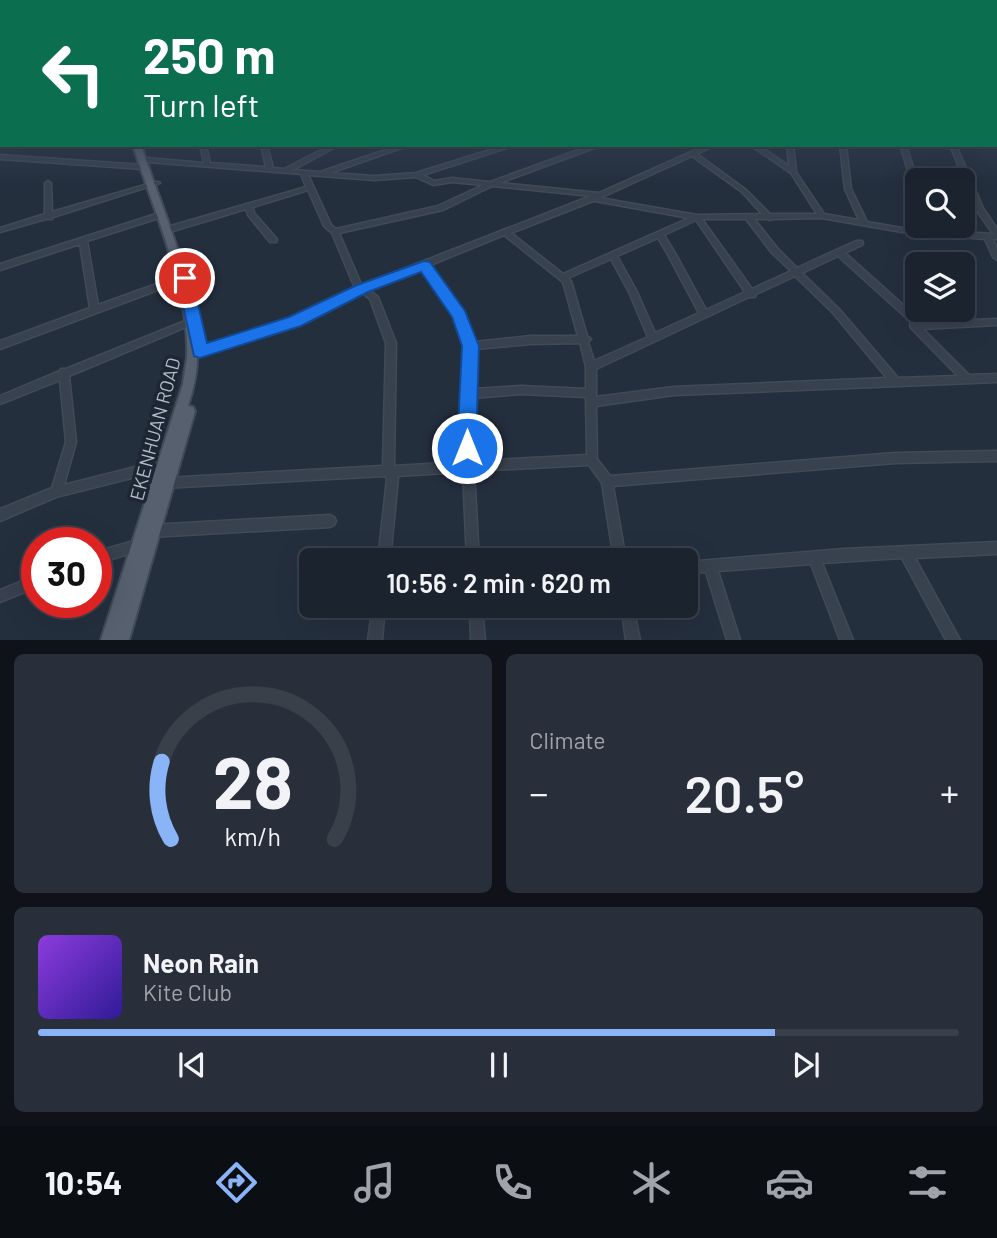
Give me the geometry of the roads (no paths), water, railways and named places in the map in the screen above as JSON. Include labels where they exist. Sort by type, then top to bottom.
[{"type":"main road","name":"EKENHUAN ROAD","points":[[121,639],[170,463],[196,352],[195,320],[170,229],[140,147]]},
{"type":"main road","name":"EKENHUAN ROAD","points":[[154,184],[159,215],[179,279],[196,352]]},
{"type":"main road","name":"EKENHUAN ROAD","points":[[109,639],[148,537]]},
{"type":"street","points":[[203,147],[207,163]]},
{"type":"street","points":[[264,147],[270,169]]},
{"type":"street","points":[[316,147],[320,153]]},
{"type":"street","points":[[283,171],[332,147]]},
{"type":"street","points":[[317,174],[402,147]]},
{"type":"street","points":[[0,157],[145,164],[207,163],[304,174],[374,178],[417,175],[507,147]]},
{"type":"street","points":[[335,232],[440,208],[491,184],[593,147]]},
{"type":"street","points":[[196,352],[295,321],[363,288],[597,197],[708,147]]},
{"type":"street","points":[[756,147],[793,172],[822,216]]},
{"type":"street","points":[[790,147],[793,172]]},
{"type":"street","points":[[843,147],[848,189],[864,222]]},
{"type":"street","points":[[904,147],[910,168]]},
{"type":"street","points":[[954,147],[979,208],[994,236],[997,257]]},
{"type":"street","points":[[693,154],[729,178],[771,219]]},
{"type":"street","points":[[304,174],[328,226],[335,232],[358,286],[374,298],[391,344],[388,471],[393,478],[385,548]]},
{"type":"street","points":[[417,175],[433,183],[452,180],[597,197],[697,217],[771,219],[822,216],[905,230]]},
{"type":"street","points":[[48,183],[49,217]]},
{"type":"street","points":[[0,230],[154,184]]},
{"type":"street","points":[[170,229],[309,188]]},
{"type":"street","points":[[249,206],[273,240]]},
{"type":"street","points":[[0,267],[159,215]]},
{"type":"street","points":[[563,277],[697,217]]},
{"type":"street","points":[[697,217],[752,295]]},
{"type":"street","points":[[749,218],[775,251],[836,311],[896,382]]},
{"type":"street","points":[[505,232],[567,281],[586,339],[591,367],[592,460],[607,481],[618,548]]},
{"type":"street","points":[[659,234],[671,250],[691,294],[704,314]]},
{"type":"street","points":[[975,234],[994,236]]},
{"type":"street","points":[[83,240],[95,310]]},
{"type":"street","points":[[591,367],[841,254],[859,243]]},
{"type":"street","points":[[841,254],[916,321],[914,326]]},
{"type":"street","points":[[613,256],[633,292],[653,340]]},
{"type":"street","points":[[424,266],[460,315],[471,346],[467,468],[472,548]]},
{"type":"street","points":[[0,345],[179,279]]},
{"type":"street","points":[[0,400],[190,322]]},
{"type":"street","points":[[914,326],[997,322]]},
{"type":"street","points":[[914,326],[967,379]]},
{"type":"street","points":[[471,346],[531,340],[586,339]]},
{"type":"street","points":[[56,492],[71,442],[64,372]]},
{"type":"street","points":[[468,394],[521,390],[591,398],[674,391],[997,378]]},
{"type":"street","points":[[607,481],[895,458],[997,456]]},
{"type":"street","points":[[164,483],[592,460]]},
{"type":"street","points":[[0,515],[56,492],[170,463]]},
{"type":"street","points":[[112,552],[148,537],[330,521]]},
{"type":"street","points":[[698,567],[997,548]]},
{"type":"street","points":[[906,553],[954,639]]},
{"type":"street","points":[[814,558],[847,639]]},
{"type":"street","points":[[710,566],[734,639]]},
{"type":"street","points":[[0,596],[21,587]]},
{"type":"street","points":[[375,639],[378,618]]},
{"type":"street","points":[[477,618],[478,639]]},
{"type":"street","points":[[630,618],[633,639]]}]
